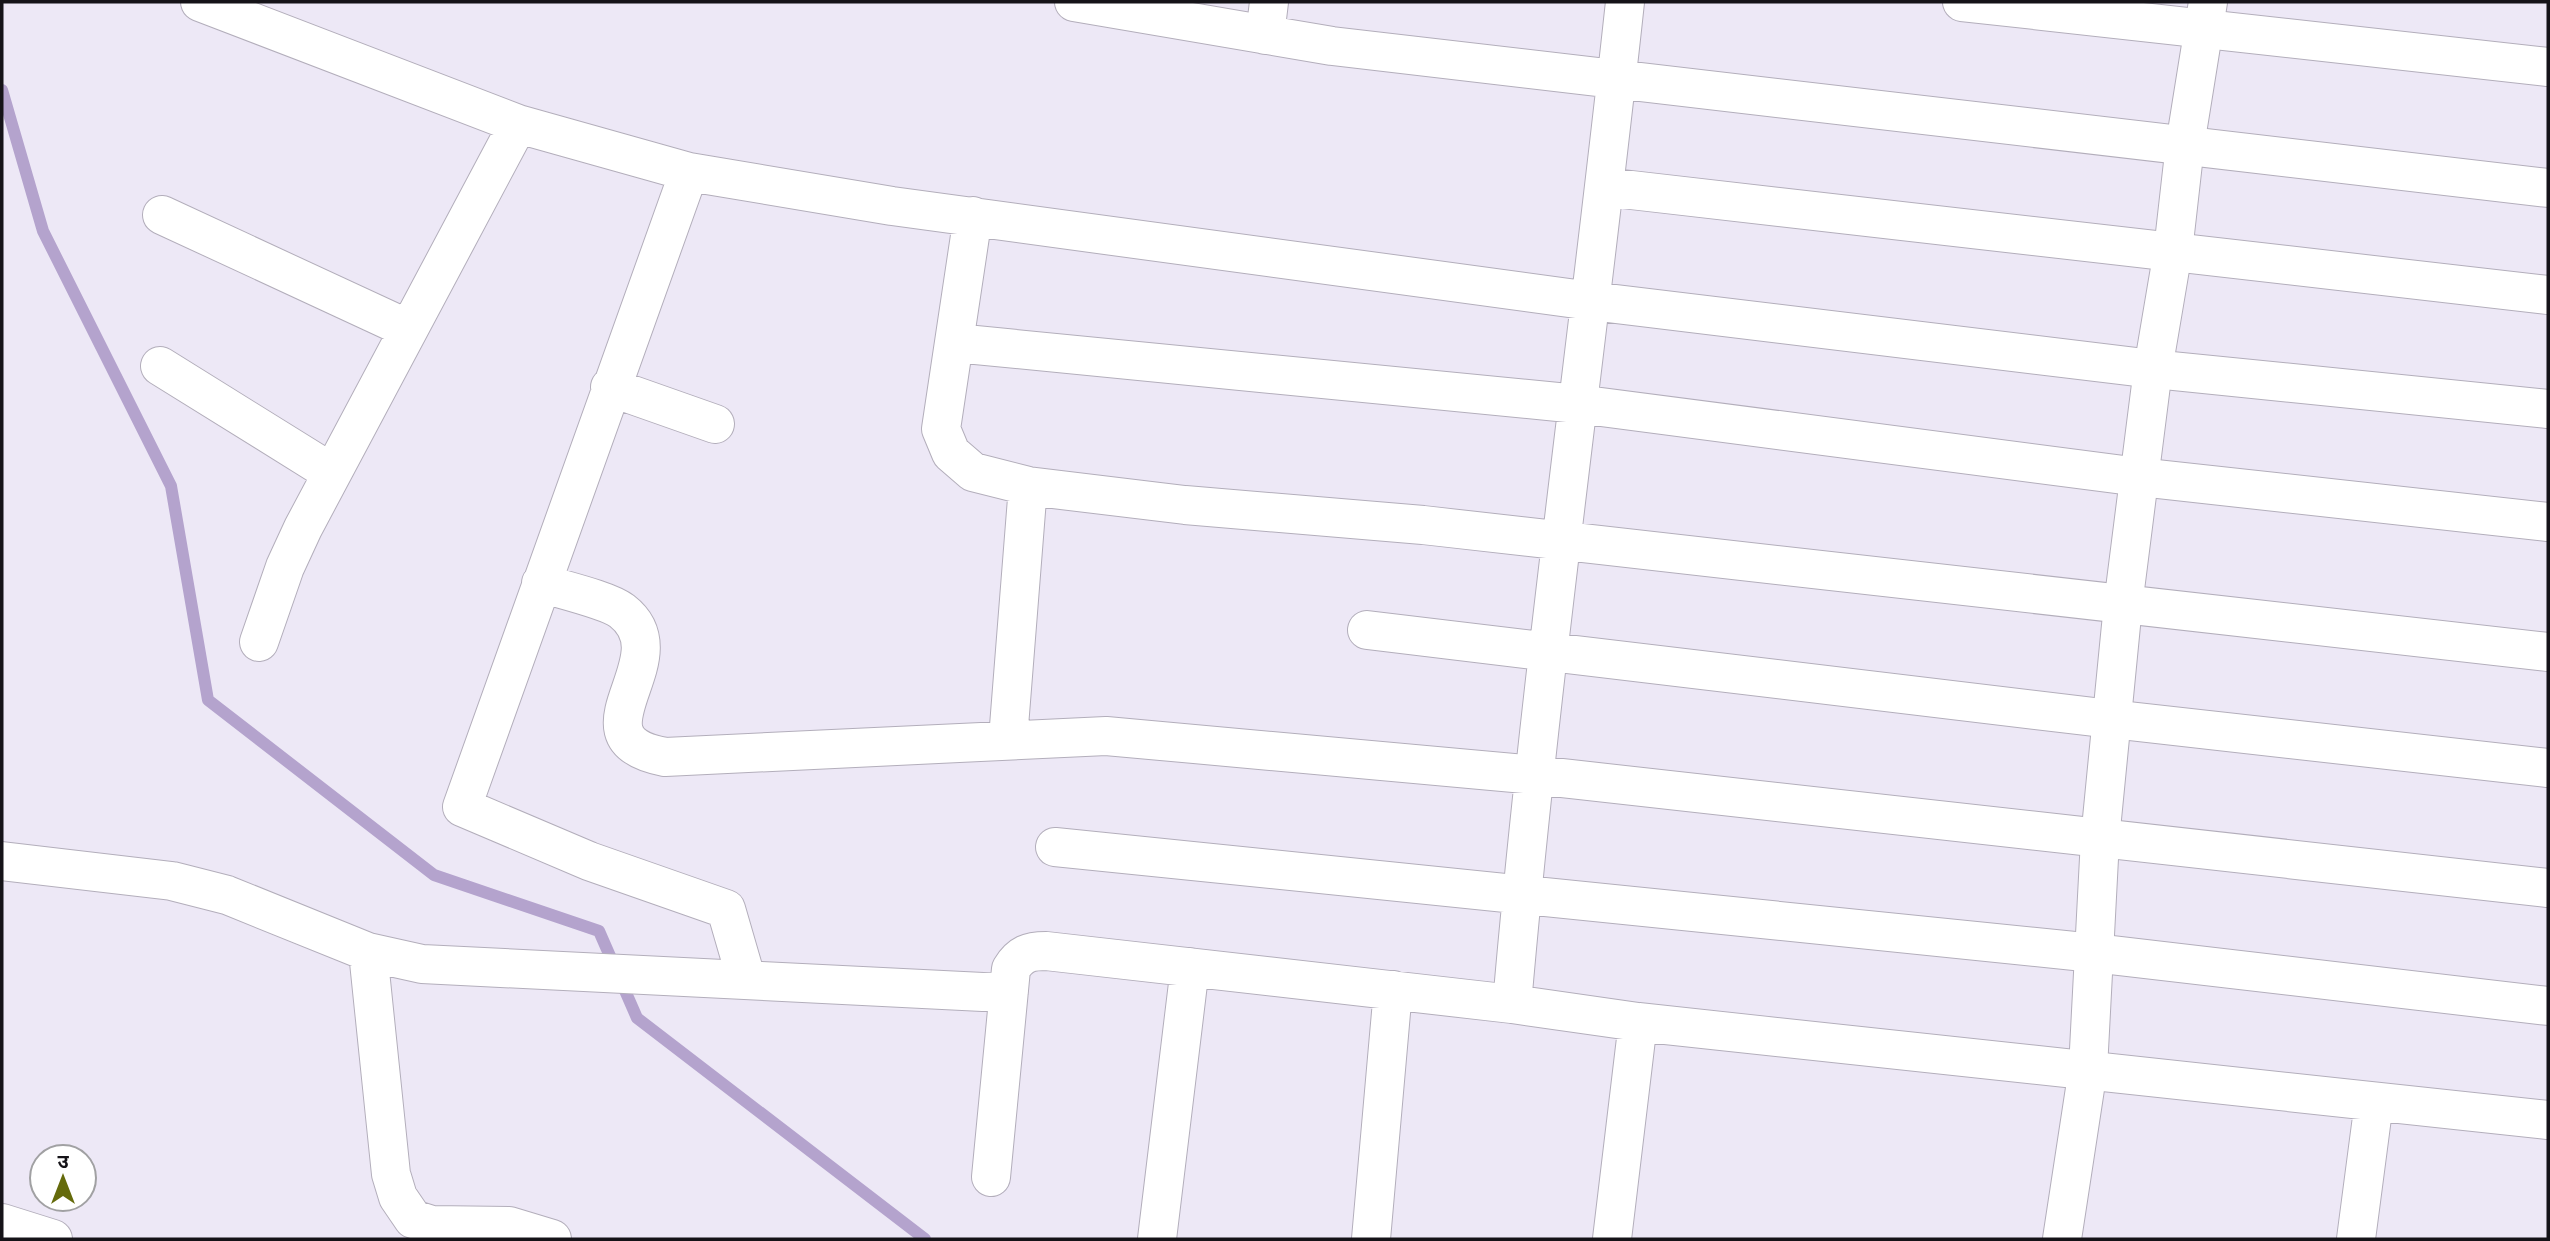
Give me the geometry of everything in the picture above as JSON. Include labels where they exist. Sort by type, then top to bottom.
[{"type":"street","points":[[200,2],[518,124],[689,172],[973,216],[1591,301],[2153,369],[2548,409]]},
{"type":"street","points":[[1074,2],[1267,18],[1617,80],[2548,188]]},
{"type":"street","points":[[1512,1004],[1559,540],[1605,187],[1625,2]]},
{"type":"street","points":[[1962,2],[2206,15],[2548,67]]},
{"type":"street","points":[[2062,1239],[2088,1069],[2100,839],[2123,605],[2153,369],[2173,251],[2185,145],[2206,15]]},
{"type":"street","points":[[259,642],[285,567],[332,473],[518,124]]},
{"type":"street","points":[[689,172],[462,807],[589,861],[726,909],[746,978]]},
{"type":"street","points":[[1605,187],[2548,295]]},
{"type":"street","points":[[162,215],[408,329]]},
{"type":"street","points":[[973,216],[941,429],[951,453],[973,472],[1028,486],[1559,540],[2548,652]]},
{"type":"street","points":[[955,343],[1578,404],[2139,477],[2548,522]]},
{"type":"street","points":[[160,366],[332,473]]},
{"type":"street","points":[[610,387],[715,424]]},
{"type":"street","points":[[1008,739],[1028,486]]},
{"type":"street","points":[[541,583],[620,609],[633,622],[640,637],[641,659],[621,723],[627,741],[640,752],[665,757],[1106,736],[1535,775],[2548,888]]},
{"type":"street","points":[[1367,630],[2548,768]]},
{"type":"street","points":[[1055,847],[2094,953],[2548,1006]]},
{"type":"street","points":[[2,861],[172,881],[228,895],[368,952],[422,964],[746,978],[983,992],[1009,991]]},
{"type":"street","points":[[991,1177],[1011,969],[1017,958],[1030,951],[1393,990],[1638,1022],[2548,1120]]},
{"type":"street","points":[[368,952],[391,1174],[398,1197],[414,1219],[432,1225],[509,1226],[552,1239]]},
{"type":"street","points":[[1157,1239],[1189,967]]},
{"type":"street","points":[[1371,1239],[1393,990]]},
{"type":"street","points":[[1612,1239],[1638,1022]]},
{"type":"street","points":[[2356,1239],[2374,1102]]},
{"type":"street","points":[[2,1223],[53,1239]]},
{"type":"waterway","points":[[2,90],[43,231],[171,486],[208,700],[434,875],[599,931],[637,1018],[925,1239]]}]
